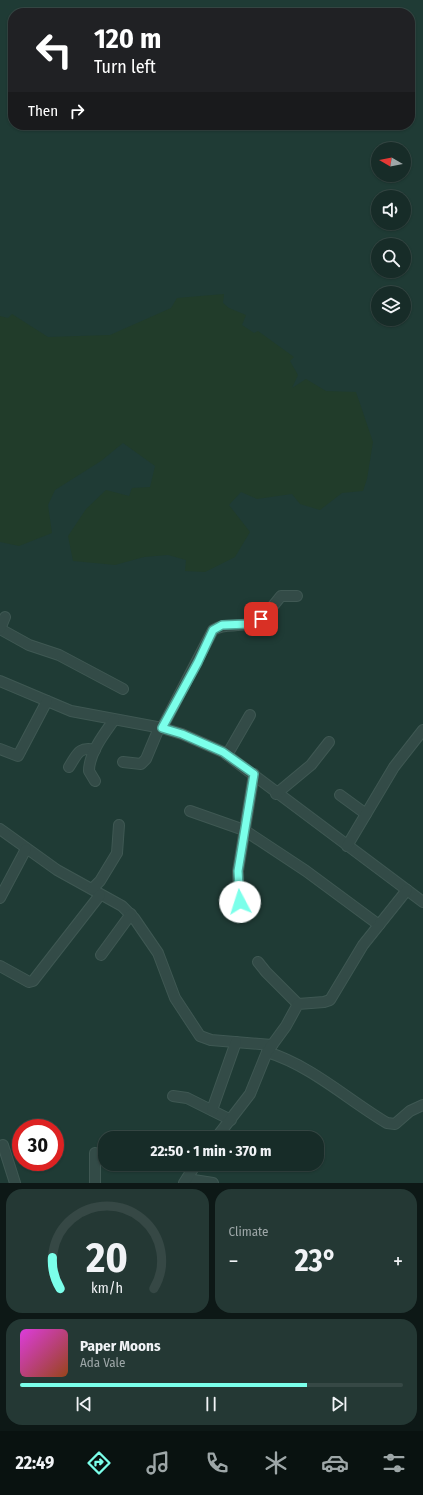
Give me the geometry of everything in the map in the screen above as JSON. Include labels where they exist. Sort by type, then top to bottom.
[{"type":"street","points":[[123,762],[141,764],[146,759],[161,728],[201,656],[213,630],[222,625],[249,624],[261,619],[281,596],[297,596]]},
{"type":"street","points":[[5,616],[0,629],[29,645],[59,655],[123,689]]},
{"type":"street","points":[[0,682],[71,710],[114,720],[161,728],[196,740],[227,755],[254,774],[276,794],[423,902]]},
{"type":"street","points":[[0,749],[18,756],[47,701]]},
{"type":"street","points":[[227,755],[250,715]]},
{"type":"street","points":[[95,781],[89,771],[95,750],[114,720]]},
{"type":"street","points":[[347,846],[394,767],[423,730]]},
{"type":"street","points":[[276,794],[311,765],[329,742]]},
{"type":"street","points":[[69,767],[85,748],[95,750]]},
{"type":"street","points":[[240,902],[238,871],[254,774]]},
{"type":"street","points":[[340,794],[366,814]]},
{"type":"street","points":[[190,811],[244,830],[306,871],[379,924]]},
{"type":"street","points":[[0,966],[29,982],[33,981],[96,892],[100,881],[117,853],[119,825]]},
{"type":"street","points":[[0,829],[26,849],[58,870],[122,906],[131,914],[158,953],[175,998],[200,1036],[211,1040],[236,1042],[270,1048],[314,1075],[387,1124],[396,1124],[410,1111],[423,1105]]},
{"type":"street","points":[[0,898],[26,849]]},
{"type":"street","points":[[258,962],[298,1004],[324,1002],[330,1000],[351,963],[379,924],[408,890]]},
{"type":"street","points":[[101,955],[131,914]]},
{"type":"street","points":[[222,1131],[250,1094],[270,1048],[286,1026],[298,1004]]},
{"type":"street","points":[[212,1110],[236,1042]]},
{"type":"street","points":[[173,1096],[187,1098],[231,1120]]},
{"type":"street","points":[[3,1145],[15,1183]]},
{"type":"street","points":[[95,1153],[96,1183]]},
{"type":"street","points":[[191,1171],[185,1181],[213,1183]]},
{"type":"green space","points":[[224,294],[223,303],[229,308],[246,315],[242,325],[254,333],[258,331],[294,357],[290,361],[298,375],[292,388],[306,379],[326,391],[356,392],[373,442],[367,479],[363,491],[342,493],[320,510],[300,504],[292,494],[257,499],[241,492],[229,505],[250,532],[235,557],[205,572],[185,571],[186,560],[168,555],[144,557],[115,565],[73,561],[68,536],[86,509],[106,490],[129,496],[132,488],[150,487],[155,466],[123,443],[101,461],[55,490],[48,505],[52,533],[19,546],[0,542],[0,316],[8,318],[12,314],[48,337],[110,335],[171,308],[177,298]]},
{"type":"route","points":[[240,902],[238,892],[238,871],[254,774],[223,752],[182,734],[162,728],[198,662],[213,630],[222,625],[249,624],[261,619]]}]
